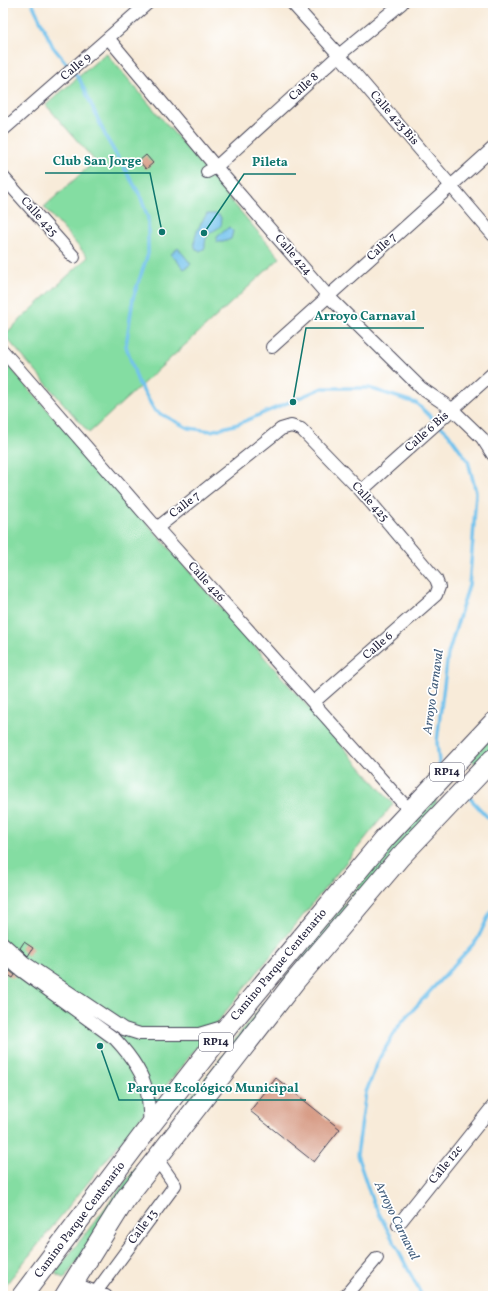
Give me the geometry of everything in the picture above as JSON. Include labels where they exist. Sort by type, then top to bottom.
[{"type":"main road","name":"Camino Parque Centenario","points":[[22,1296],[150,1126],[229,1025],[385,838],[493,723]]},
{"type":"main road","name":"Camino Parque Centenario","points":[[69,1289],[126,1198],[295,981],[400,857],[491,760]]},
{"type":"street","name":"Calle 9","points":[[3,130],[84,61],[148,3]]},
{"type":"street","name":"Calle 423 Bis","points":[[292,3],[340,55],[493,235]]},
{"type":"street","name":"Calle 8","points":[[212,170],[340,55],[402,3]]},
{"type":"street","name":"Calle 424","points":[[109,38],[212,170],[328,296],[421,388],[482,438],[493,455]]},
{"type":"street","name":"Calle 7","points":[[272,347],[493,148]]},
{"type":"street","name":"Calle 425","points":[[3,177],[74,257]]},
{"type":"street","name":"Calle 426","points":[[3,351],[157,528],[314,702],[416,804]]},
{"type":"street","name":"Calle 6 Bis","points":[[361,491],[493,373]]},
{"type":"street","name":"Calle 7","points":[[157,528],[281,429],[291,426]]},
{"type":"street","name":"Calle 425","points":[[291,426],[301,429],[361,491],[436,579],[439,587]]},
{"type":"street","name":"Calle 6","points":[[314,702],[436,595],[439,587]]},
{"type":"street","points":[[3,943],[14,960],[115,1039],[126,1050],[135,1064],[147,1091],[150,1126]]},
{"type":"street","points":[[14,960],[124,1029],[140,1034],[199,1034],[229,1025]]},
{"type":"street","name":"Calle 12c","points":[[398,1225],[493,1106]]},
{"type":"street","name":"Calle 13","points":[[98,1294],[175,1184],[157,1159]]},
{"type":"street","points":[[345,1296],[377,1258]]},
{"type":"street","points":[[69,1289],[98,1294]]},
{"type":"green space","points":[[106,53],[280,258],[89,433],[4,335],[88,257],[44,207],[95,161],[46,105]]},
{"type":"green space","points":[[3,359],[393,804],[3,1288]]},
{"type":"green space","points":[[493,736],[493,746],[475,764],[472,759]]},
{"type":"green space","points":[[436,799],[436,804],[246,1034],[64,1279],[55,1273],[241,1032],[376,865]]},
{"type":"water","points":[[207,214],[217,214],[220,216],[222,223],[208,235],[205,248],[200,251],[196,250],[195,236]]},
{"type":"water","points":[[229,227],[233,231],[231,239],[223,242],[217,242],[217,237]]},
{"type":"water","points":[[178,248],[191,264],[184,269],[171,254]]},
{"type":"building","points":[[146,155],[153,163],[146,169],[139,161]]},
{"type":"building","points":[[24,942],[33,948],[28,956],[20,948]]},
{"type":"building","points":[[6,968],[15,975],[13,978],[3,972]]},
{"type":"building","points":[[276,1078],[340,1129],[314,1162],[250,1111]]},
{"type":"waterway","name":"Arroyo Carnaval","points":[[32,3],[53,47],[80,80],[107,139],[140,195],[148,218],[148,254],[133,298],[126,346],[138,382],[155,411],[188,428],[211,431],[238,424],[322,388],[369,388],[416,403],[448,433],[468,461],[476,492],[473,539],[469,585],[448,654],[437,742],[439,763],[442,769]]},
{"type":"waterway","name":"Arroyo Carnaval","points":[[467,795],[493,825]]},
{"type":"waterway","name":"Arroyo Carnaval","points":[[422,1296],[372,1200],[357,1155],[366,1092],[380,1057],[400,1024],[477,940],[493,907]]},
{"type":"place","name":"Club San Jorge","points":[[162,232]]},
{"type":"place","name":"Pileta","points":[[204,233]]},
{"type":"place","name":"Arroyo Carnaval","points":[[293,402]]},
{"type":"place","name":"Parque Ecológico Municipal","points":[[100,1046]]}]
